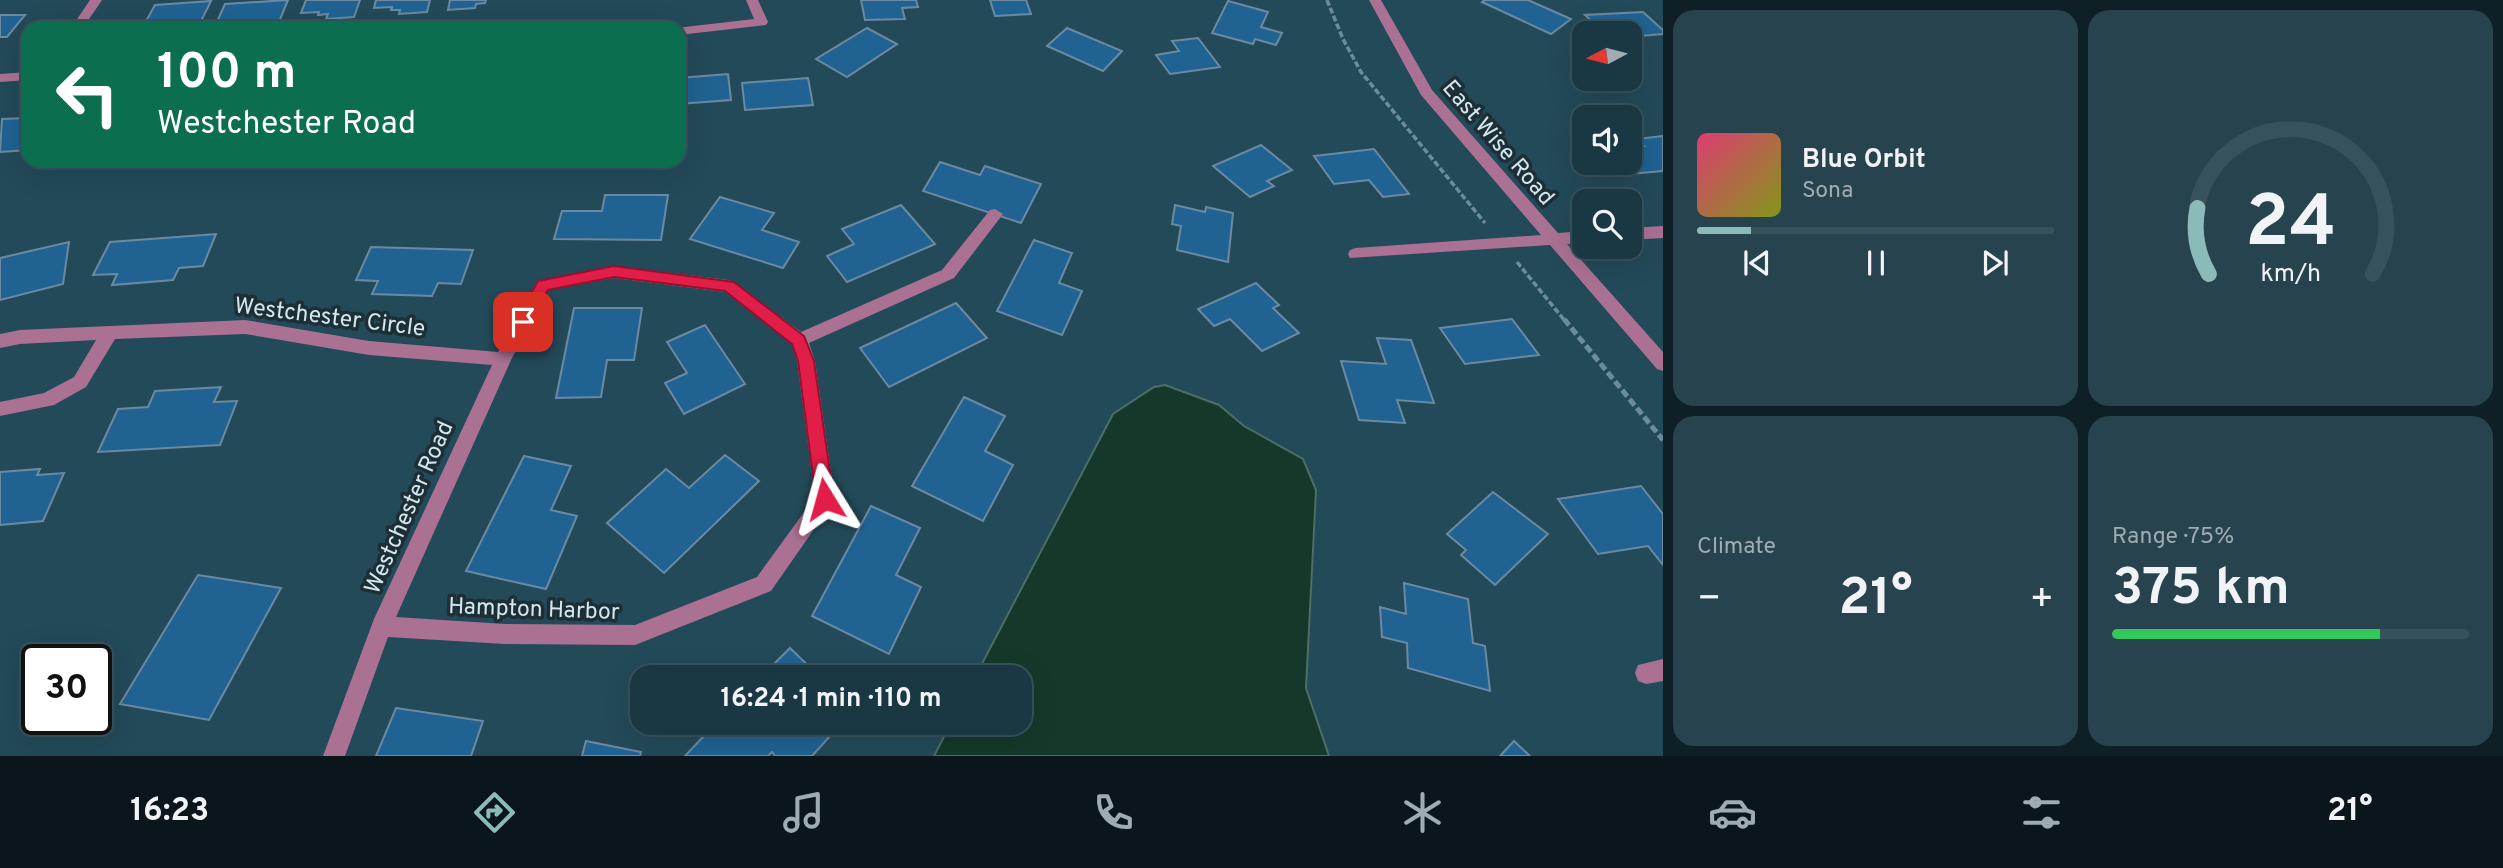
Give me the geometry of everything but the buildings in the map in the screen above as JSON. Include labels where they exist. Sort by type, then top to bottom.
[{"type":"street","points":[[82,21],[96,0]]},
{"type":"street","points":[[686,30],[762,22],[752,0]]},
{"type":"street","name":"East Wise Road","points":[[1375,0],[1426,93],[1663,364]]},
{"type":"street","points":[[0,78],[21,76]]},
{"type":"street","points":[[799,340],[948,274],[995,214]]},
{"type":"street","points":[[1642,233],[1663,232]]},
{"type":"street","points":[[1356,254],[1572,238]]},
{"type":"street","name":"Westchester Road","points":[[334,756],[381,626],[503,359],[543,285],[614,272],[729,286],[799,340]]},
{"type":"street","name":"Westchester Circle","points":[[0,341],[20,337],[246,327],[369,348],[503,359]]},
{"type":"street","points":[[0,409],[48,400],[80,382],[109,334]]},
{"type":"street","name":"Hampton Harbor","points":[[381,626],[505,634],[635,635],[764,584],[825,499],[806,361],[799,340]]},
{"type":"shaded area","points":[[1165,385],[1219,405],[1244,426],[1303,459],[1316,490],[1306,688],[1329,756],[934,756],[945,735],[1032,735],[1032,665],[981,665],[1113,414],[1154,387]]},
{"type":"route","points":[[523,322],[543,285],[614,272],[729,286],[799,340],[806,361],[825,499]]}]
